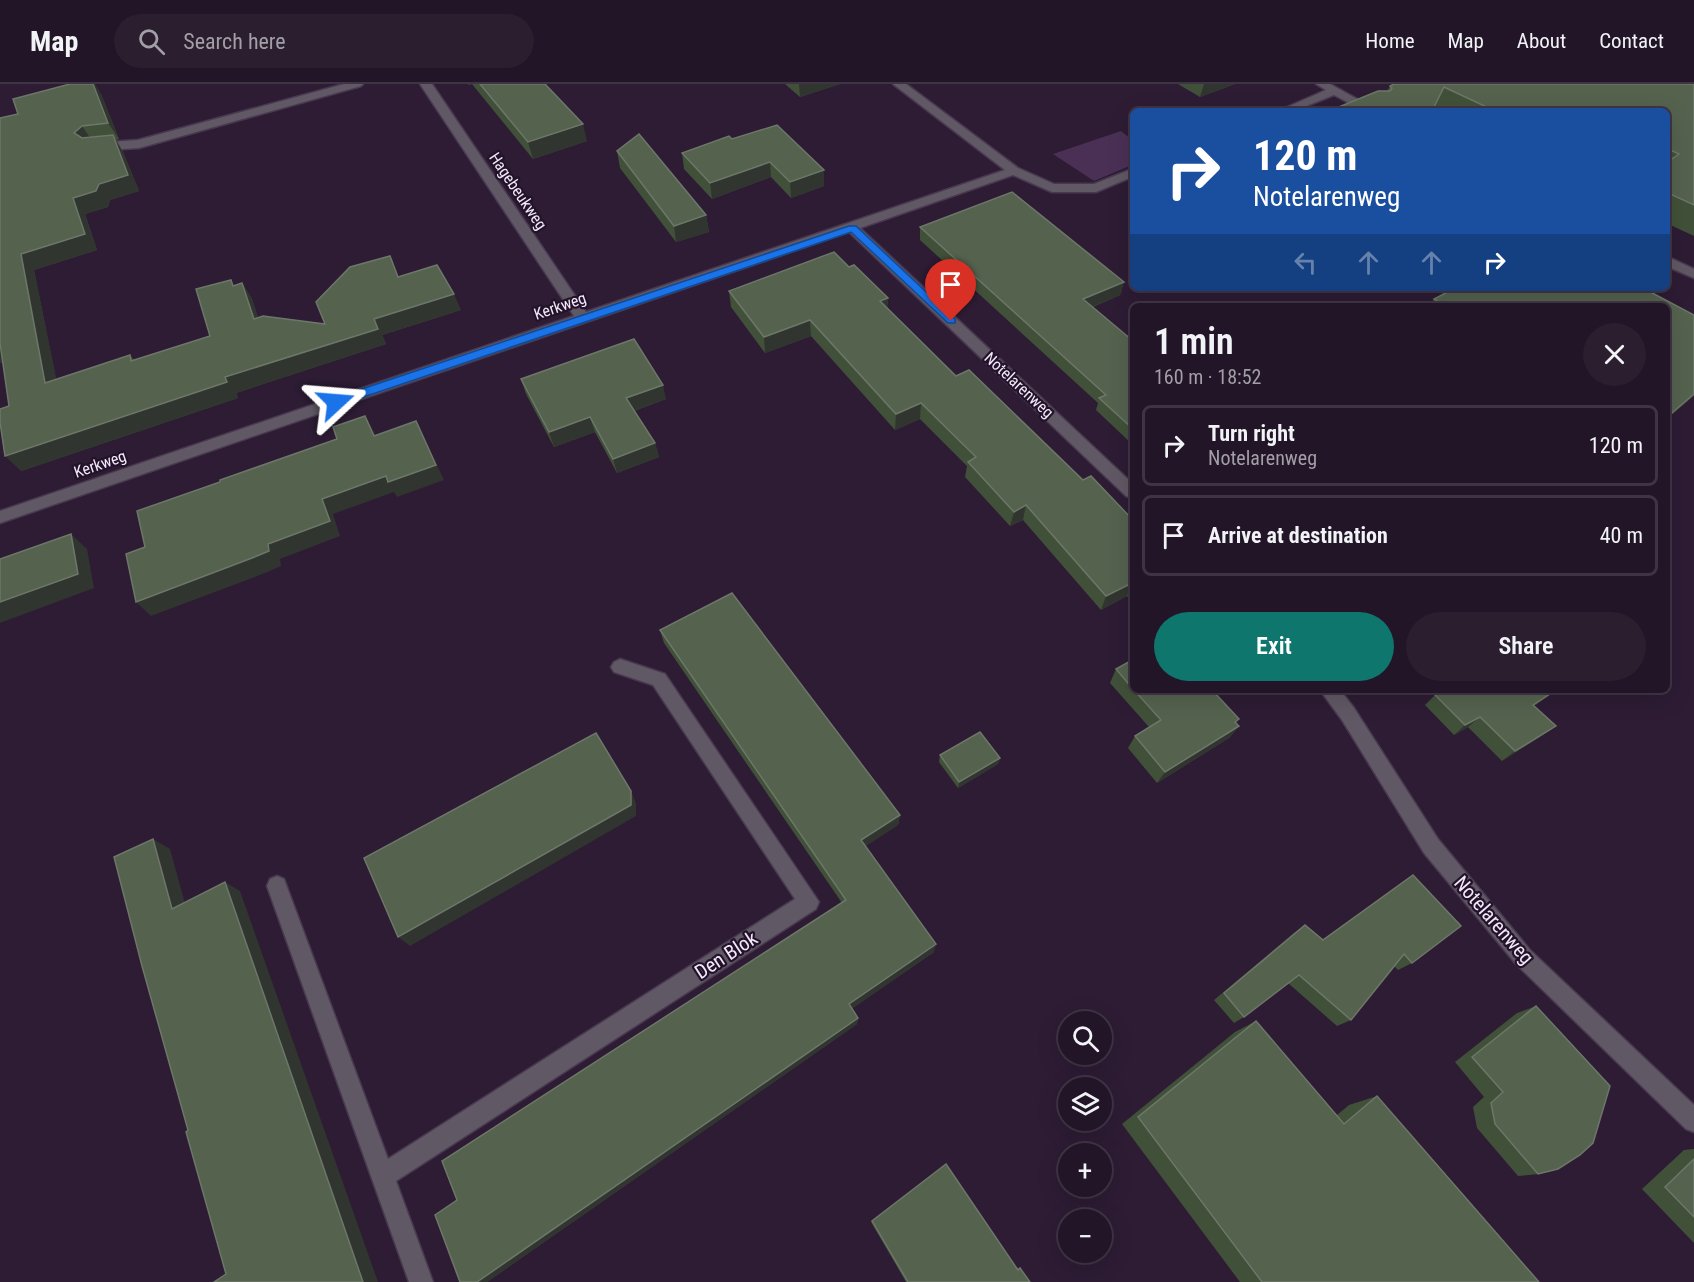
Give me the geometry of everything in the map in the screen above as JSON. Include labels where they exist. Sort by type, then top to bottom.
[{"type":"street","points":[[93,147],[140,144],[357,84]]},
{"type":"street","name":"Hagebeukweg","points":[[426,84],[582,317]]},
{"type":"street","points":[[898,84],[1014,171],[1052,188],[1096,188],[1130,174]]},
{"type":"street","points":[[1322,84],[1367,108]]},
{"type":"street","points":[[1292,108],[1334,91]]},
{"type":"street","name":"Kerkweg","points":[[0,517],[582,317],[853,228],[1014,171]]},
{"type":"street","name":"Notelarenweg","points":[[853,228],[1130,490]]},
{"type":"street","points":[[1670,262],[1694,274]]},
{"type":"street","name":"Den Blok","points":[[383,1176],[809,902],[659,679],[620,667]]},
{"type":"street","name":"Notelarenweg","points":[[1331,693],[1348,714],[1431,846],[1523,957],[1694,1121]]},
{"type":"street","points":[[277,886],[422,1282]]},
{"type":"shaded area","points":[[1121,131],[1130,138],[1130,166],[1094,181],[1053,154]]},
{"type":"building","points":[[70,84],[93,84],[108,123],[82,126],[74,133],[82,138],[113,135],[128,175],[99,184],[96,191],[73,198],[85,234],[21,254],[45,383],[130,355],[131,361],[210,336],[196,289],[231,280],[233,286],[242,283],[254,319],[263,316],[325,324],[316,302],[350,267],[390,256],[398,277],[437,265],[454,294],[374,319],[378,329],[225,377],[227,382],[5,456],[0,409],[9,406],[0,343],[0,118],[18,114],[13,99]]},
{"type":"building","points":[[480,84],[545,84],[583,124],[528,142]]},
{"type":"building","points":[[1394,84],[1694,84],[1694,205],[1670,194],[1670,160],[1679,154],[1670,150],[1670,108],[1489,108],[1444,87],[1434,108],[1336,108],[1378,91],[1390,91],[1392,88],[1390,86]]},
{"type":"building","points":[[777,125],[824,170],[790,182],[770,162],[710,183],[682,153],[729,136],[732,139]]},
{"type":"building","points":[[639,134],[706,215],[674,226],[617,151]]},
{"type":"building","points":[[1012,192],[1124,282],[1083,299],[1130,338],[1130,426],[1099,398],[1106,395],[920,227]]},
{"type":"building","points":[[834,252],[849,267],[854,265],[888,298],[880,301],[956,376],[969,370],[1083,480],[1091,476],[1130,517],[1130,584],[1106,596],[1026,505],[1014,512],[968,462],[976,457],[921,403],[896,414],[810,320],[764,337],[729,291]]},
{"type":"building","points":[[1449,291],[1649,291],[1694,315],[1694,394],[1670,415],[1670,303],[1440,303],[1434,299]]},
{"type":"building","points":[[634,339],[663,385],[626,398],[655,443],[613,459],[590,417],[549,432],[521,379]]},
{"type":"building","points":[[365,416],[374,436],[416,421],[436,465],[388,482],[386,476],[322,499],[330,521],[268,544],[269,551],[136,602],[126,554],[145,547],[137,511],[337,439],[333,427]]},
{"type":"building","points":[[71,534],[78,574],[0,602],[0,559]]},
{"type":"building","points":[[732,593],[900,815],[861,840],[936,944],[849,1004],[858,1018],[477,1282],[460,1282],[435,1215],[457,1200],[442,1161],[846,900],[660,630]]},
{"type":"building","points":[[1130,661],[1130,686],[1116,669]]},
{"type":"building","points":[[1137,693],[1215,693],[1239,719],[1235,722],[1239,726],[1165,772],[1135,736],[1161,720]]},
{"type":"building","points":[[1438,693],[1551,693],[1533,705],[1556,726],[1515,751],[1480,717],[1465,725],[1435,695]]},
{"type":"building","points":[[980,732],[1000,758],[959,782],[940,755]]},
{"type":"building","points":[[596,733],[631,791],[631,805],[398,937],[364,858]]},
{"type":"building","points":[[153,839],[172,909],[225,882],[363,1282],[214,1282],[226,1274],[114,857]]},
{"type":"building","points":[[1413,875],[1461,926],[1412,963],[1404,954],[1351,1020],[1299,975],[1244,1017],[1224,993],[1305,925],[1323,940]]},
{"type":"building","points":[[1536,1006],[1610,1086],[1593,1143],[1580,1155],[1558,1169],[1538,1174],[1495,1124],[1491,1103],[1503,1092],[1472,1057]]},
{"type":"building","points":[[1256,1021],[1344,1124],[1377,1096],[1539,1282],[1262,1282],[1138,1117]]},
{"type":"building","points":[[1694,1159],[1694,1217],[1665,1187]]},
{"type":"building","points":[[946,1164],[1018,1270],[1020,1268],[1030,1282],[908,1282],[872,1221]]},
{"type":"route","points":[[336,402],[582,317],[853,228],[951,321]]}]
